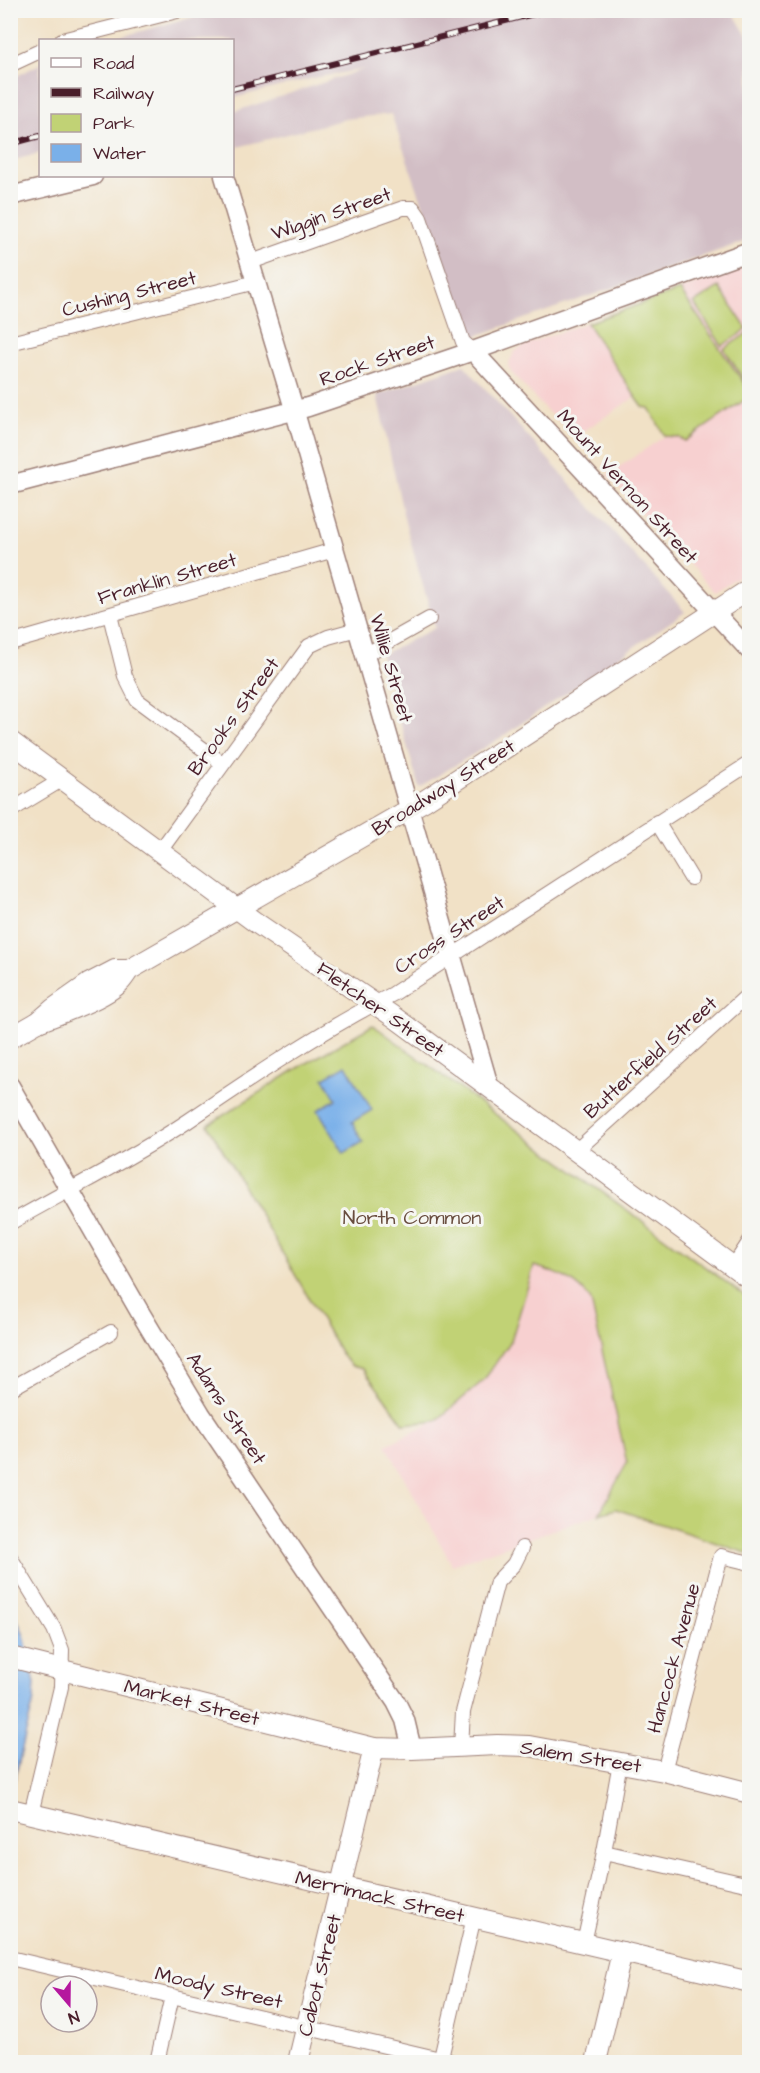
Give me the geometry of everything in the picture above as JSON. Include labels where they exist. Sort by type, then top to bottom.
[{"type":"main road","name":"Broadway Street","points":[[10,1038],[38,1022],[119,984],[129,970],[409,810],[750,589]]},
{"type":"main road","name":"Fletcher Street","points":[[10,741],[237,909],[489,1086],[750,1279]]},
{"type":"main road","name":"Market Street","points":[[10,1657],[374,1748]]},
{"type":"main road","name":"Salem Street","points":[[374,1748],[530,1746],[664,1771],[750,1793]]},
{"type":"main road","name":"Cabot Street","points":[[298,2062],[374,1748]]},
{"type":"main road","name":"Merrimack Street","points":[[19,1811],[750,1982]]},
{"type":"main road","points":[[596,2062],[622,1952]]},
{"type":"street","points":[[66,39],[181,10]]},
{"type":"street","points":[[10,65],[39,51]]},
{"type":"street","points":[[10,196],[89,177]]},
{"type":"street","name":"Willie Street","points":[[224,177],[251,262],[489,1086]]},
{"type":"street","name":"Wiggin Street","points":[[251,262],[403,208],[413,208],[420,218],[463,342],[473,351]]},
{"type":"street","name":"Rock Street","points":[[10,485],[294,411],[473,351],[750,251]]},
{"type":"street","name":"Cushing Street","points":[[10,343],[256,282]]},
{"type":"street","name":"Mount Vernon Street","points":[[473,351],[750,651]]},
{"type":"street","name":"Franklin Street","points":[[10,643],[334,550]]},
{"type":"street","points":[[110,615],[125,676],[137,700],[222,764]]},
{"type":"street","points":[[365,655],[429,619]]},
{"type":"street","name":"Brooks Street","points":[[160,850],[309,646],[328,637],[357,629]]},
{"type":"street","name":"Cross Street","points":[[10,1223],[188,1121],[214,1102],[393,994],[750,763]]},
{"type":"street","points":[[10,811],[63,779]]},
{"type":"street","points":[[657,822],[691,878]]},
{"type":"street","name":"Butterfield Street","points":[[577,1150],[750,993]]},
{"type":"street","name":"Adams Street","points":[[10,1086],[201,1414],[396,1702],[405,1720],[412,1749]]},
{"type":"street","points":[[733,1267],[750,1242]]},
{"type":"street","points":[[10,1389],[111,1332]]},
{"type":"street","points":[[460,1747],[463,1712],[497,1582],[514,1564],[522,1548]]},
{"type":"street","name":"Hancock Avenue","points":[[664,1771],[721,1556],[750,1563]]},
{"type":"street","points":[[10,1557],[54,1629],[62,1650],[61,1687],[19,1811]]},
{"type":"street","points":[[584,1942],[604,1852],[620,1762]]},
{"type":"street","points":[[604,1852],[750,1885]]},
{"type":"street","points":[[445,2062],[474,1917]]},
{"type":"street","name":"Moody Street","points":[[10,1958],[445,2062]]},
{"type":"street","points":[[157,2062],[172,1996]]},
{"type":"shaded area","points":[[216,11],[732,11],[749,39],[749,240],[470,338],[391,114],[345,119],[238,147],[234,136],[234,112],[365,69],[318,77],[234,98],[234,39],[112,39]]},
{"type":"shaded area","points":[[39,65],[39,153],[11,161],[11,79]]},
{"type":"shaded area","points":[[749,265],[749,569],[715,592],[607,475],[665,436],[649,408],[643,407],[635,397],[576,436],[545,409],[511,372],[508,365],[514,352],[527,344]]},
{"type":"shaded area","points":[[464,365],[685,612],[500,738],[419,787],[381,655],[435,628],[405,522],[377,395]]},
{"type":"shaded area","points":[[534,1265],[569,1279],[585,1291],[591,1301],[627,1463],[599,1514],[452,1565],[386,1445],[436,1421],[484,1380],[511,1341]]},
{"type":"green space","points":[[719,287],[747,329],[722,346],[694,303]]},
{"type":"green space","points":[[680,290],[750,392],[749,397],[685,441],[678,437],[665,436],[649,408],[643,407],[587,323]]},
{"type":"green space","points":[[750,332],[749,388],[724,349]]},
{"type":"green space","name":"North Common","points":[[373,1025],[749,1299],[749,1554],[616,1509],[599,1514],[627,1463],[591,1301],[580,1288],[566,1278],[534,1266],[511,1341],[484,1380],[436,1421],[404,1424],[363,1369],[352,1366],[343,1357],[208,1125],[293,1071]]},
{"type":"water","points":[[346,1065],[372,1110],[352,1122],[363,1142],[344,1153],[318,1110],[336,1099],[324,1078]]},
{"type":"water","points":[[11,1605],[24,1635],[35,1683],[34,1700],[11,1794],[11,1719],[19,1683],[11,1660]]},
{"type":"railway","points":[[234,89],[550,10]]},
{"type":"railway","points":[[10,144],[39,136]]}]
